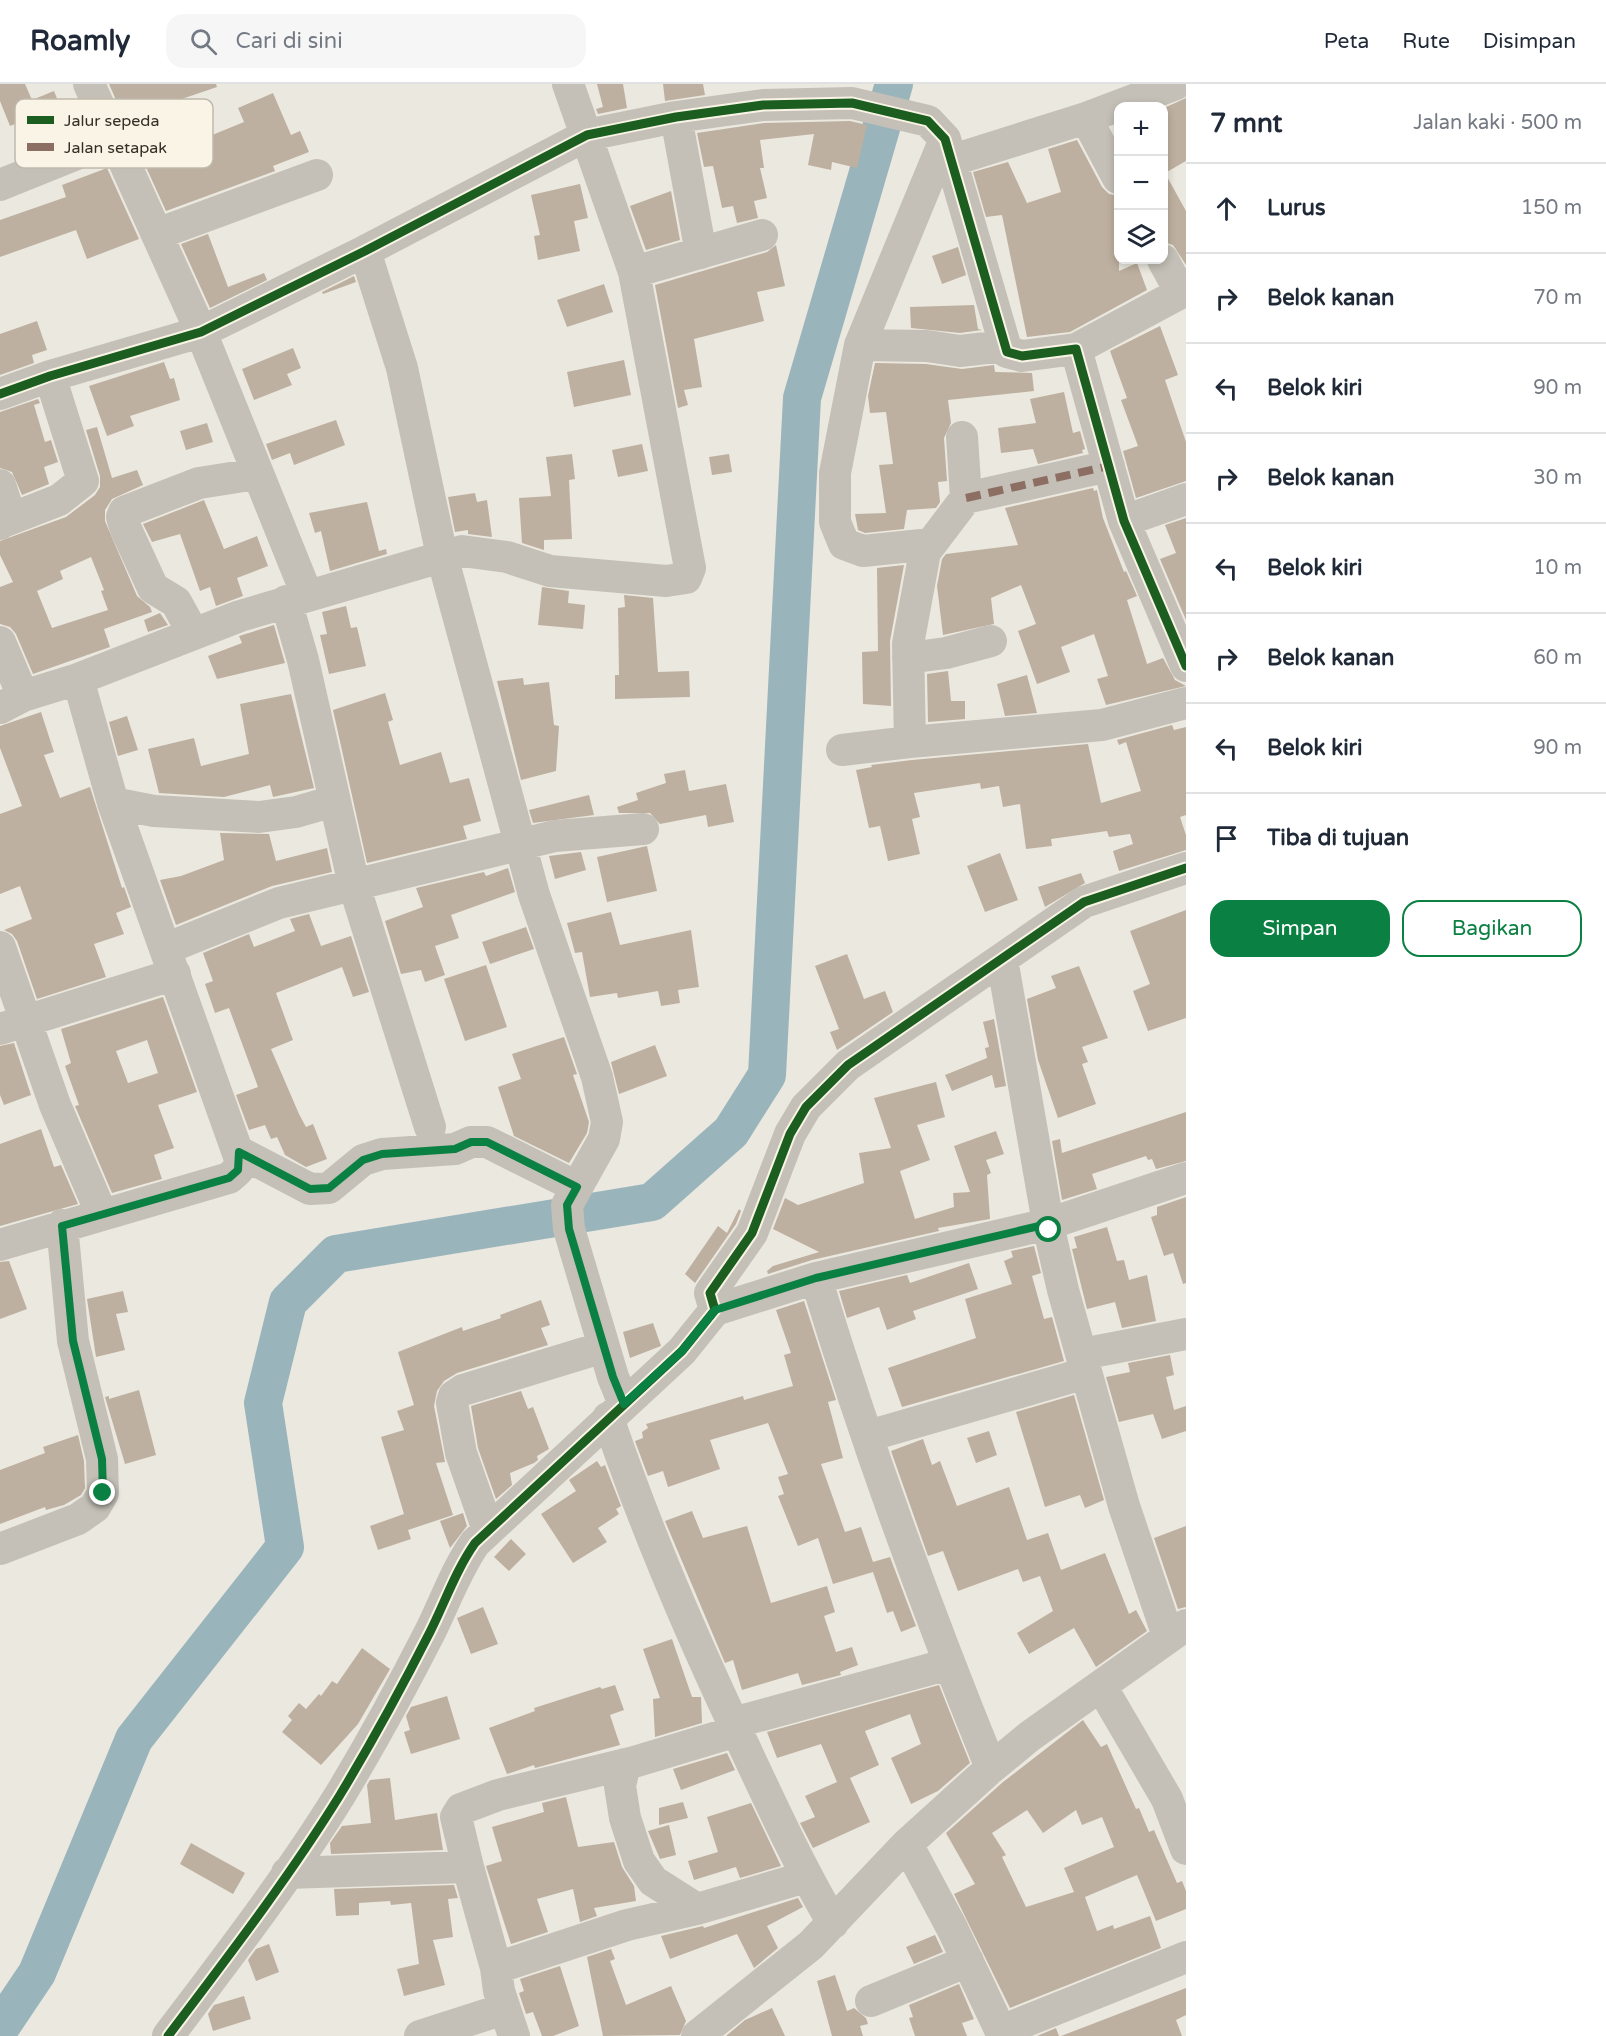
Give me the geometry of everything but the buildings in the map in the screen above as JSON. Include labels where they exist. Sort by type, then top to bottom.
[{"type":"street","points":[[89,84],[96,99]]},
{"type":"street","points":[[0,642],[12,702],[78,679],[193,633],[297,598],[367,580],[462,551],[482,552],[550,571],[666,581],[681,580],[689,573],[675,479],[649,358],[634,272],[568,84]]},
{"type":"street","points":[[0,394],[50,376],[201,332],[365,251],[587,135],[676,117],[763,105],[852,103],[942,140],[1086,118],[1176,84],[1186,107]]},
{"type":"street","points":[[676,117],[701,252]]},
{"type":"street","points":[[1086,118],[1114,169]]},
{"type":"street","points":[[931,544],[863,551],[844,544],[835,522],[835,473],[860,345],[942,140]]},
{"type":"street","points":[[942,140],[1007,352],[1022,356],[1076,349],[1183,292],[1165,264]]},
{"type":"street","points":[[0,185],[43,168]]},
{"type":"street","points":[[127,168],[201,332],[256,474],[297,598],[303,660],[354,885],[430,1127]]},
{"type":"street","points":[[158,234],[317,175]]},
{"type":"street","points":[[634,272],[762,235]]},
{"type":"street","points":[[365,251],[402,368],[442,556],[520,844],[541,918],[597,1077],[607,1122],[604,1139],[571,1207]]},
{"type":"street","points":[[860,345],[927,346],[960,351],[1004,346]]},
{"type":"street","points":[[1076,349],[1124,520],[1186,666]]},
{"type":"street","points":[[3,523],[59,500],[83,481],[50,376]]},
{"type":"street","points":[[962,437],[966,498]]},
{"type":"street","points":[[910,742],[908,658],[925,552],[966,498],[1110,466]]},
{"type":"street","points":[[193,633],[176,602],[153,588],[122,517],[124,512],[199,483],[256,474]]},
{"type":"street","points":[[0,485],[9,511],[3,523]]},
{"type":"street","points":[[1124,520],[1186,499]]},
{"type":"street","points":[[908,658],[946,653],[991,641]]},
{"type":"street","points":[[0,1245],[229,1178],[238,1170],[239,1152],[113,803],[78,679]]},
{"type":"street","points":[[842,750],[1102,725],[1186,703]]},
{"type":"street","points":[[113,803],[154,811],[259,817],[296,812],[334,801]]},
{"type":"street","points":[[13,1025],[170,962],[279,903],[555,836],[643,829]]},
{"type":"street","points":[[713,1306],[710,1293],[752,1233],[790,1134],[806,1107],[849,1065],[1004,970],[1084,902],[1186,868]]},
{"type":"street","points":[[0,947],[13,1025],[55,1105],[102,1215]]},
{"type":"street","points":[[697,2036],[789,1964],[833,1923],[907,1844],[991,1768],[1030,1736],[1177,1631],[1124,1506],[1063,1290],[1048,1224],[1004,970]]},
{"type":"street","points":[[239,1152],[310,1189],[329,1188],[363,1160],[382,1154],[455,1149],[471,1142],[487,1142],[571,1207],[641,1514],[735,1727],[806,1877],[833,1923]]},
{"type":"street","points":[[168,2036],[340,1796],[450,1592],[460,1564],[488,1530],[617,1401],[682,1351],[713,1306],[816,1278],[1048,1224],[1186,1178]]},
{"type":"street","points":[[0,1549],[78,1519],[95,1507],[103,1493],[102,1459],[73,1341],[62,1226]]},
{"type":"street","points":[[816,1278],[868,1436],[949,1664],[991,1768]]},
{"type":"street","points":[[868,1436],[1084,1363],[1186,1334]]},
{"type":"street","points":[[488,1530],[461,1453],[452,1403],[454,1396],[463,1390],[604,1347]]},
{"type":"street","points":[[420,2036],[509,2022],[456,1817],[462,1809],[498,1794],[625,1764],[735,1727],[949,1664]]},
{"type":"street","points":[[1101,1686],[1167,1799],[1186,1849]]},
{"type":"street","points":[[625,1764],[620,1786],[625,1818],[639,1861],[653,1881],[697,1909]]},
{"type":"street","points":[[907,1844],[968,1961],[1002,2033],[1186,1957]]},
{"type":"street","points":[[287,1873],[468,1867]]},
{"type":"street","points":[[496,1968],[627,1925],[697,1909],[806,1877]]},
{"type":"street","points":[[872,2001],[968,1961]]},
{"type":"waterway","points":[[0,2028],[37,1973],[134,1739],[285,1547],[263,1403],[288,1302],[336,1254],[652,1202],[731,1132],[767,1075],[802,398],[894,84]]},
{"type":"marked path","points":[[966,498],[1109,466]]},
{"type":"cycle path","points":[[0,394],[50,376],[201,332],[365,251],[587,135],[676,117],[763,105],[852,103],[928,121],[945,139],[1007,352],[1022,356],[1076,349],[1124,521],[1186,666]]},
{"type":"cycle path","points":[[168,2036],[278,1888],[340,1795],[398,1694],[456,1575],[475,1543],[682,1351],[715,1310],[710,1293],[752,1233],[790,1134],[806,1107],[848,1065],[1084,902],[1186,868]]},
{"type":"route","points":[[103,1493],[102,1459],[73,1341],[62,1226],[229,1178],[238,1170],[239,1152],[268,1165],[310,1189],[329,1188],[363,1160],[382,1154],[455,1149],[471,1142],[487,1142],[577,1187],[567,1205],[569,1229],[613,1377],[624,1404],[682,1351],[715,1310],[816,1278],[1048,1224],[1049,1230]]}]
